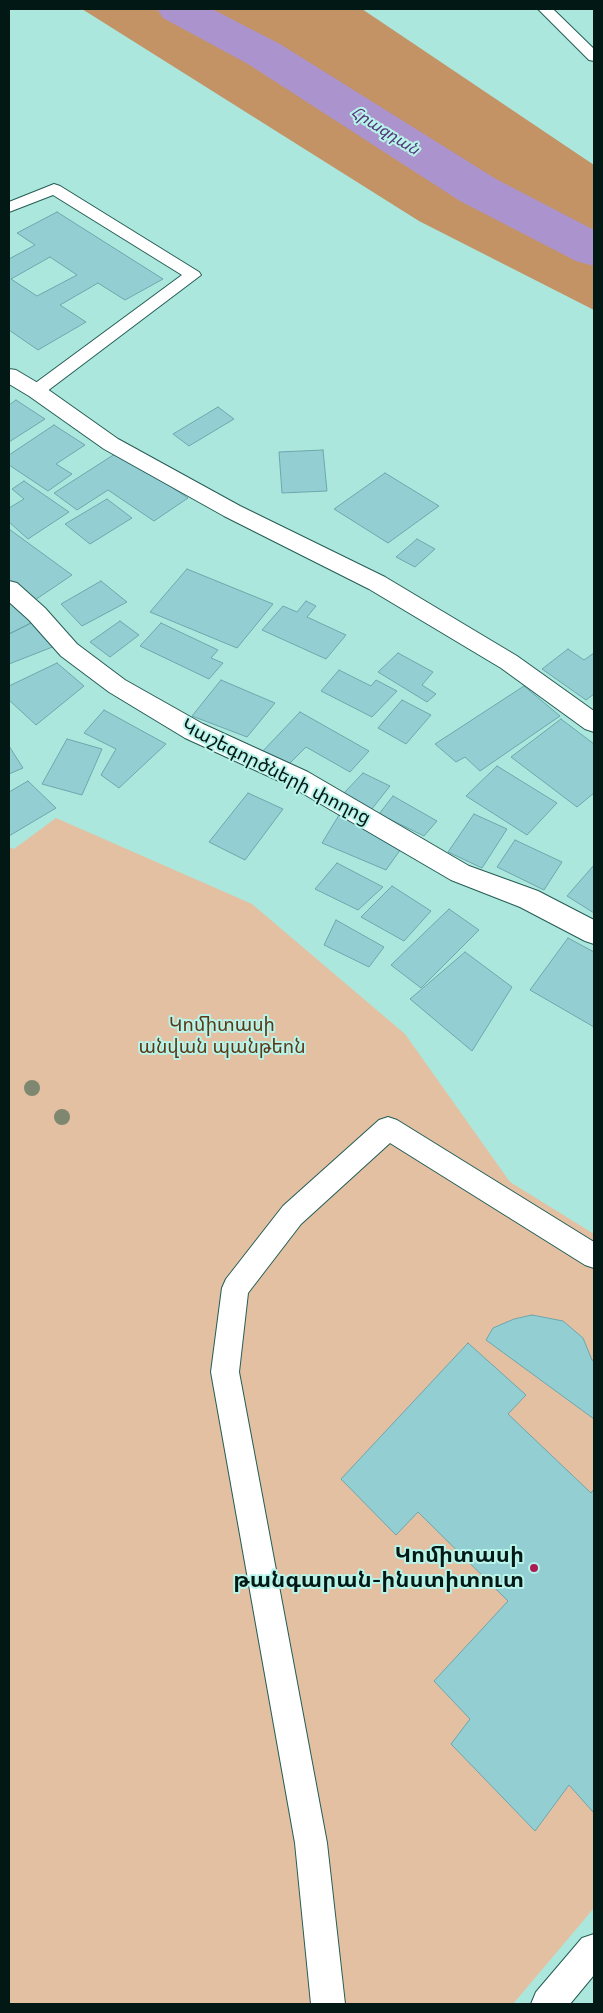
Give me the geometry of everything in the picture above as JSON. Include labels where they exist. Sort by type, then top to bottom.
[{"type":"street","points":[[9,374],[120,448],[232,511],[377,583],[509,662],[594,722]]},
{"type":"street","name":"Կաշեգործների փողոց","points":[[9,589],[37,614],[69,650],[117,686],[194,731],[299,779],[460,873],[529,899],[594,933]]},
{"type":"lane","points":[[545,9],[594,57]]},
{"type":"lane","points":[[9,207],[54,189],[193,275],[36,391]]},
{"type":"lane","points":[[328,2004],[311,1843],[225,1372],[235,1288],[292,1215],[388,1128],[594,1256]]},
{"type":"lane","points":[[548,2004],[594,1950]]},
{"type":"green space","name":"Կոմիտասի անվան պանթեոն","points":[[56,818],[252,904],[405,1034],[510,1182],[594,1234],[594,1908],[513,2004],[9,2004],[9,847],[14,849]]},
{"type":"shaded area","points":[[82,9],[362,9],[594,165],[594,310],[419,221]]},
{"type":"building","points":[[57,212],[163,279],[125,300],[98,283],[60,305],[86,322],[38,350],[9,330],[9,259],[35,245],[17,233]],"holes":[[[50,257],[77,275],[37,296],[11,279]]]},
{"type":"building","points":[[16,400],[45,419],[9,442],[9,405]]},
{"type":"building","points":[[218,407],[234,419],[189,446],[173,434]]},
{"type":"building","points":[[54,425],[85,445],[56,464],[72,474],[48,491],[9,465],[9,455]]},
{"type":"building","points":[[323,450],[327,491],[282,493],[279,452]]},
{"type":"building","points":[[118,452],[188,498],[154,521],[108,490],[77,510],[54,493]]},
{"type":"building","points":[[385,473],[439,506],[388,543],[334,509]]},
{"type":"building","points":[[24,481],[69,512],[28,539],[9,522],[9,508],[24,499],[12,489]]},
{"type":"building","points":[[107,499],[132,518],[90,544],[65,524]]},
{"type":"building","points":[[9,529],[72,575],[35,600],[9,581]]},
{"type":"building","points":[[417,539],[435,549],[415,567],[396,557]]},
{"type":"building","points":[[187,569],[273,604],[237,648],[150,612]]},
{"type":"building","points":[[101,581],[127,602],[82,626],[61,604]]},
{"type":"building","points":[[9,599],[33,622],[9,634]]},
{"type":"building","points":[[306,601],[316,606],[307,617],[346,635],[326,659],[262,630],[283,606],[297,612]]},
{"type":"building","points":[[120,621],[139,635],[110,657],[90,642]]},
{"type":"building","points":[[33,622],[55,646],[9,664],[9,634]]},
{"type":"building","points":[[161,623],[218,650],[211,658],[223,663],[209,679],[140,646]]},
{"type":"building","points":[[568,649],[584,660],[594,653],[594,694],[586,700],[542,669]]},
{"type":"building","points":[[398,653],[433,672],[422,685],[436,694],[427,702],[378,672]]},
{"type":"building","points":[[57,663],[84,686],[36,725],[9,700],[9,686]]},
{"type":"building","points":[[339,670],[371,686],[376,680],[397,691],[372,717],[321,691]]},
{"type":"building","points":[[221,680],[275,703],[247,737],[192,716]]},
{"type":"building","points":[[524,686],[560,716],[480,771],[465,757],[456,762],[435,744]]},
{"type":"building","points":[[402,700],[431,715],[406,744],[378,728]]},
{"type":"building","points":[[104,710],[166,744],[119,788],[101,775],[116,749],[84,733]]},
{"type":"building","points":[[300,712],[369,751],[350,772],[306,747],[286,767],[261,753]]},
{"type":"building","points":[[561,719],[594,744],[594,793],[577,807],[511,757]]},
{"type":"building","points":[[67,739],[102,749],[82,795],[42,784]]},
{"type":"building","points":[[9,746],[23,768],[9,774]]},
{"type":"building","points":[[497,766],[557,803],[527,835],[466,796]]},
{"type":"building","points":[[363,773],[390,786],[371,810],[344,793]]},
{"type":"building","points":[[28,781],[56,808],[9,836],[9,792]]},
{"type":"building","points":[[248,793],[283,809],[245,860],[209,842]]},
{"type":"building","points":[[393,796],[437,821],[424,836],[379,814]]},
{"type":"building","points":[[474,814],[507,829],[482,868],[448,852]]},
{"type":"building","points":[[339,815],[403,846],[386,870],[322,843]]},
{"type":"building","points":[[515,840],[562,862],[544,890],[497,867]]},
{"type":"building","points":[[337,863],[383,887],[358,910],[315,889]]},
{"type":"building","points":[[594,865],[594,913],[567,896]]},
{"type":"building","points":[[392,886],[431,911],[404,941],[361,917]]},
{"type":"building","points":[[449,909],[479,930],[421,988],[391,965]]},
{"type":"building","points":[[336,920],[384,947],[369,967],[324,945]]},
{"type":"building","points":[[568,938],[594,952],[594,1027],[530,990]]},
{"type":"building","points":[[465,952],[512,987],[472,1051],[410,999]]},
{"type":"building","points":[[532,1315],[563,1321],[583,1338],[594,1361],[594,1419],[486,1340],[493,1328],[514,1319]]},
{"type":"building","name":"Կոմիտասի թանգարան-ինստիտուտ","points":[[468,1343],[526,1395],[508,1414],[591,1493],[594,1489],[594,1813],[569,1785],[535,1831],[451,1744],[470,1719],[434,1681],[508,1601],[418,1512],[396,1535],[341,1479]]},
{"type":"waterway","name":"Հրազդան","points":[[179,9],[264,54],[478,190],[594,250]]},
{"type":"place","name":"Կոմիտասի թանգարան-ինստիտուտ","points":[[534,1568]]}]
